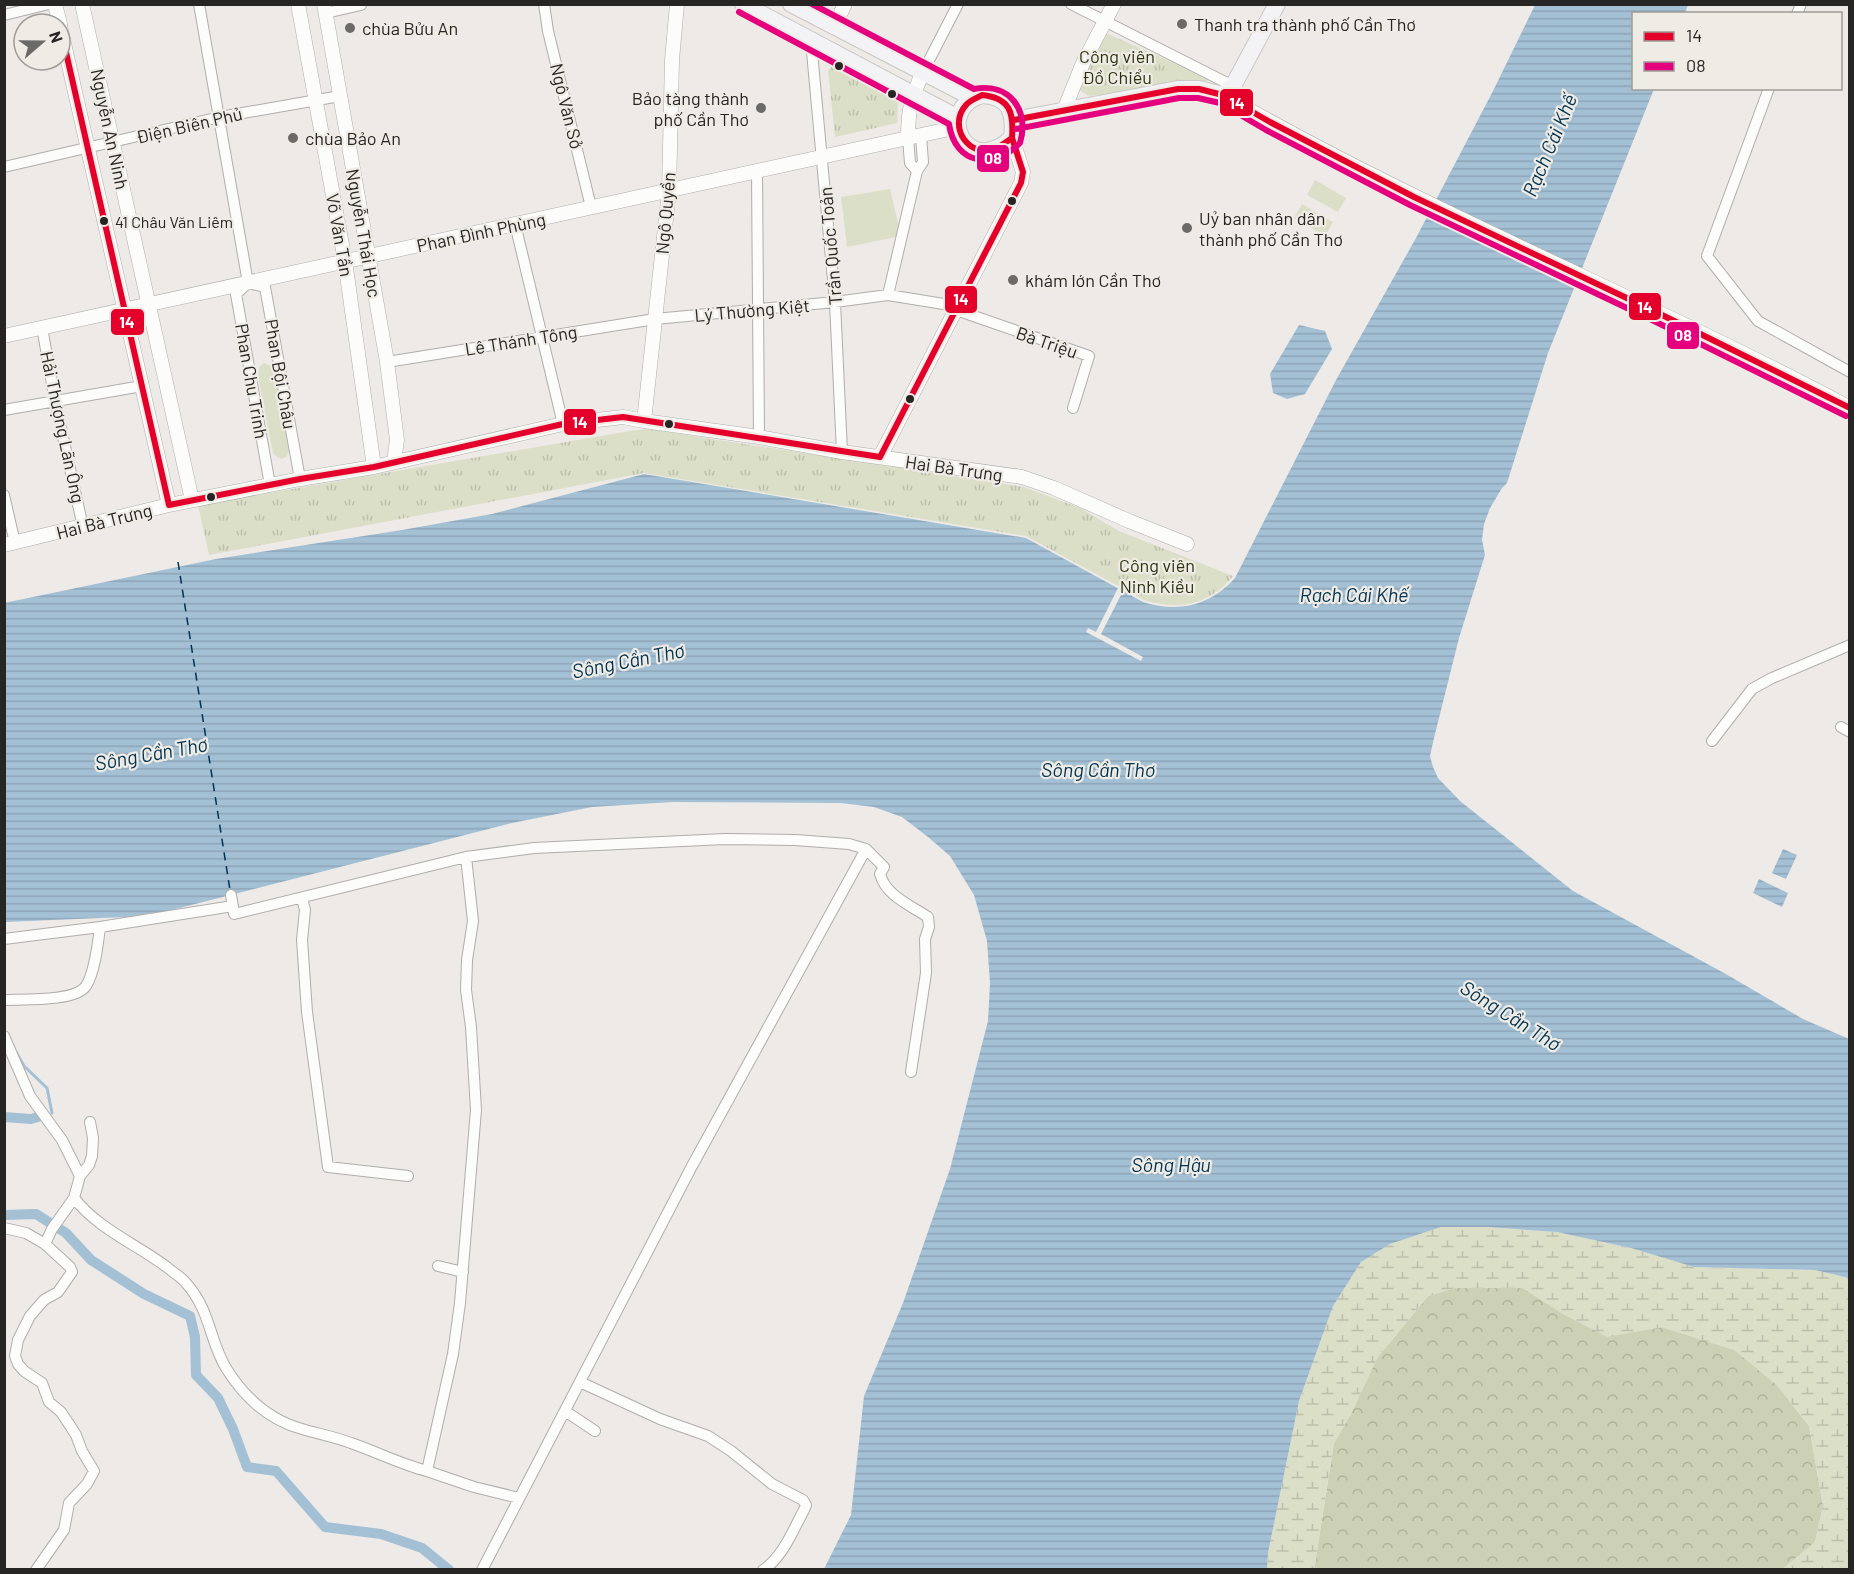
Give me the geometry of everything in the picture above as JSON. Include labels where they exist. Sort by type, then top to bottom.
[{"type":"main road","points":[[743,4],[913,95],[958,123]]},
{"type":"main road","points":[[791,4],[973,98]]},
{"type":"main road","points":[[1014,120],[1178,89],[1228,91],[1277,4]]},
{"type":"main road","points":[[991,96],[1006,104],[1014,120],[1012,138],[1003,146],[985,152],[967,145],[961,137],[958,123],[960,110],[966,103],[973,98],[991,96]]},
{"type":"street","points":[[4,15],[49,4]]},
{"type":"street","name":"Nguyễn An Ninh","points":[[82,4],[192,500]]},
{"type":"street","points":[[199,4],[248,283]]},
{"type":"street","name":"Võ Văn Tần","points":[[298,4],[345,261],[374,467]]},
{"type":"street","name":"Ngô Văn Sở","points":[[544,4],[548,31],[591,207]]},
{"type":"street","name":"Ngô Quyền","points":[[644,421],[669,191],[672,60],[677,4]]},
{"type":"street","points":[[834,27],[845,4]]},
{"type":"street","points":[[888,295],[917,171],[923,162],[908,113],[922,72],[958,4]]},
{"type":"street","points":[[1071,4],[1228,91],[1270,122],[1414,197],[1654,310],[1850,408]]},
{"type":"street","points":[[1064,110],[1083,63],[1114,4]]},
{"type":"street","points":[[325,9],[361,5]]},
{"type":"street","name":"Nguyễn Thái Học","points":[[325,9],[387,362],[397,440],[394,462]]},
{"type":"street","name":"Trần Quốc Toản","points":[[811,40],[836,302],[842,452]]},
{"type":"street","points":[[71,72],[169,505]]},
{"type":"street","points":[[1768,90],[1707,256],[1758,321],[1850,372]]},
{"type":"street","name":"Điện Biên Phủ","points":[[4,166],[220,117],[340,96]]},
{"type":"street","name":"Phan Đình Phùng","points":[[4,336],[914,137],[958,123]]},
{"type":"street","points":[[880,457],[1021,183],[1023,172],[1012,138]]},
{"type":"street","points":[[757,171],[759,436]]},
{"type":"street","points":[[515,224],[563,424]]},
{"type":"street","name":"Phan Bội Châu","points":[[248,283],[266,287],[300,479]]},
{"type":"street","name":"Phan Chu Trinh","points":[[248,283],[236,294],[270,485]]},
{"type":"street","name":"Lý Thường Kiệt","points":[[655,319],[888,295],[956,306]]},
{"type":"street","name":"Bà Triệu","points":[[956,306],[962,312],[1089,356],[1073,408]]},
{"type":"street","name":"Lê Thánh Tông","points":[[387,362],[655,319]]},
{"type":"street","name":"Hải Thượng Lãn Ông","points":[[42,327],[55,401],[83,527]]},
{"type":"street","points":[[4,410],[142,386]]},
{"type":"street","name":"Hai Bà Trưng","points":[[10,544],[192,500],[374,467],[563,424],[623,417],[759,436],[842,452],[1022,477],[1054,488],[1187,544]]},
{"type":"street","points":[[4,495],[10,544]]},
{"type":"street","points":[[1712,741],[1752,689],[1772,678],[1850,645]]},
{"type":"street","points":[[4,939],[100,927],[232,900],[234,914],[466,857],[534,848],[725,839],[795,840],[849,844],[866,849],[884,867],[880,874],[883,883],[891,893],[928,917],[930,923],[925,939],[926,973],[911,1072]]},
{"type":"street","points":[[482,1569],[692,1166],[866,849]]},
{"type":"street","points":[[427,1471],[453,1354],[463,1272],[476,1110],[471,1027],[466,990],[467,960],[473,921],[466,857]]},
{"type":"street","points":[[302,898],[305,910],[302,940],[307,1012],[328,1167],[408,1176]]},
{"type":"street","points":[[4,1000],[48,999],[67,996],[82,990],[93,966],[100,927]]},
{"type":"street","points":[[4,1036],[30,1096],[45,1114],[80,1176]]},
{"type":"street","points":[[45,1244],[54,1225],[74,1198],[80,1176],[89,1165],[93,1138],[90,1122]]},
{"type":"street","points":[[74,1198],[87,1212],[185,1281],[200,1300],[226,1368],[238,1385],[259,1407],[292,1426],[337,1437],[407,1466],[519,1498]]},
{"type":"street","points":[[4,1228],[26,1233],[45,1244],[70,1267],[72,1272],[55,1294],[44,1300],[30,1316],[18,1340],[15,1356],[24,1371],[42,1383],[49,1402],[61,1412],[69,1424],[94,1472],[87,1484],[69,1503],[64,1530],[36,1569]]},
{"type":"street","points":[[438,1266],[463,1272]]},
{"type":"street","points":[[580,1382],[660,1419],[708,1436],[772,1484],[804,1500],[806,1505],[804,1510],[781,1551],[770,1565],[763,1569]]},
{"type":"street","points":[[565,1411],[595,1431]]},
{"type":"green space","name":"Công viên Đồ Chiểu","points":[[1108,34],[1213,80],[1090,96],[1077,87],[1103,35]]},
{"type":"green space","points":[[831,67],[898,102],[897,123],[835,137],[828,70]]},
{"type":"green space","points":[[1315,180],[1346,198],[1338,212],[1307,195]]},
{"type":"green space","points":[[890,189],[901,236],[847,247],[841,197]]},
{"type":"green space","points":[[1302,204],[1333,222],[1325,236],[1294,218]]},
{"type":"green space","points":[[264,363],[271,366],[275,373],[289,451],[282,459],[273,453],[258,376],[259,367]]},
{"type":"green space","name":"Công viên Ninh Kiều","points":[[648,429],[1024,487],[1080,508],[1119,531],[1233,576],[1214,594],[1192,603],[1169,605],[1156,603],[1144,600],[1026,536],[644,473],[209,555],[198,505]]},
{"type":"green space","points":[[1441,1227],[1487,1227],[1557,1232],[1631,1248],[1694,1267],[1815,1270],[1849,1278],[1849,1569],[1783,1569],[1815,1542],[1823,1506],[1809,1426],[1777,1385],[1734,1350],[1662,1327],[1607,1337],[1565,1315],[1523,1288],[1455,1288],[1428,1296],[1377,1358],[1351,1414],[1334,1443],[1314,1569],[1267,1570],[1268,1553],[1299,1401],[1333,1306],[1361,1262],[1390,1244]]},
{"type":"green space","points":[[1455,1288],[1523,1288],[1565,1315],[1607,1336],[1662,1327],[1735,1350],[1777,1385],[1809,1426],[1823,1506],[1815,1542],[1783,1569],[1314,1570],[1334,1443],[1351,1414],[1377,1358],[1428,1296]]},
{"type":"water","points":[[1535,5],[1688,5],[1685,12],[1632,12],[1632,90],[1654,90],[1548,353],[1507,483],[1490,508],[1484,524],[1482,540],[1485,555],[1459,638],[1430,756],[1433,767],[1438,778],[1460,801],[1573,891],[1803,1019],[1849,1039],[1849,1278],[1815,1270],[1694,1267],[1631,1248],[1557,1232],[1487,1227],[1441,1227],[1390,1244],[1361,1262],[1333,1306],[1299,1401],[1268,1553],[1267,1569],[824,1569],[851,1515],[864,1396],[903,1303],[950,1169],[988,1021],[990,983],[987,941],[974,895],[950,856],[928,837],[902,817],[874,807],[841,803],[673,802],[592,807],[512,823],[148,916],[5,922],[4,603],[216,559],[492,514],[644,474],[1026,538],[1143,602],[1156,605],[1181,607],[1193,605],[1215,595],[1235,578],[1336,380],[1416,238]]},
{"type":"water","points":[[1299,325],[1325,331],[1332,349],[1305,394],[1287,399],[1273,393],[1270,374]]},
{"type":"water","points":[[1783,849],[1797,855],[1786,879],[1772,873]]},
{"type":"water","points":[[1759,879],[1788,893],[1782,907],[1753,893]]},
{"type":"pier","points":[[1118,588],[1123,591],[1101,634],[1143,657],[1141,661],[1086,632],[1088,628],[1096,632]]},
{"type":"waterway","points":[[16,1052],[24,1066],[47,1088],[52,1113]]},
{"type":"waterway","points":[[4,1117],[31,1119],[38,1117]]},
{"type":"waterway","points":[[4,1215],[36,1214],[66,1233],[91,1260],[144,1294],[190,1316],[195,1337],[196,1375],[218,1398],[233,1429],[247,1467],[276,1471],[325,1527],[381,1534],[422,1548],[449,1570]]},
{"type":"ferry route","points":[[178,562],[230,890]]},
{"type":"transit line","name":"08","points":[[739,12],[949,124],[953,138],[967,155],[987,160],[1009,152],[1020,143],[1022,120],[1014,101],[1007,94],[986,88],[974,89],[812,4]]},
{"type":"transit line","name":"14","points":[[70,72],[169,505],[374,467],[563,424],[623,417],[880,457]]},
{"type":"transit line","name":"14","points":[[1014,120],[1178,89],[1199,89],[1223,95],[1414,197],[1654,311],[1850,408]]},
{"type":"transit line","name":"14","points":[[982,95],[999,99],[1004,103],[1011,114],[1012,121],[1012,138],[998,147],[986,150],[977,149],[964,139],[959,122],[966,105],[982,95]]},
{"type":"transit line","name":"08","points":[[1016,129],[1179,98],[1198,98],[1220,103],[1266,130],[1410,205],[1650,319],[1846,416]]},
{"type":"transit line","name":"14","points":[[880,457],[1021,183],[1023,172],[1012,138]]},
{"type":"place","name":"Thanh tra thành phố Cần Thơ","points":[[1182,24]]},
{"type":"place","name":"chùa Bửu An","points":[[350,28]]},
{"type":"place","name":"Bảo tàng thành phố Cần Thơ","points":[[761,108]]},
{"type":"place","name":"chùa Bảo An","points":[[293,138]]},
{"type":"place","name":"41 Châu Văn Liêm","points":[[104,221]]},
{"type":"place","name":"Uỷ ban nhân dân thành phố Cần Thơ","points":[[1187,228]]},
{"type":"place","name":"khám lớn Cần Thơ","points":[[1013,280]]},
{"type":"water label","name":"Rạch Cái Khế","points":[[1549,145]]},
{"type":"water label","name":"Rạch Cái Khế","points":[[1354,594]]},
{"type":"water label","name":"Sông Cần Thơ","points":[[628,660]]},
{"type":"water label","name":"Sông Cần Thơ","points":[[151,753]]},
{"type":"water label","name":"Sông Cần Thơ","points":[[1098,769]]},
{"type":"water label","name":"Sông Cần Thơ","points":[[1511,1015]]},
{"type":"water label","name":"Sông Hậu","points":[[1171,1164]]}]
